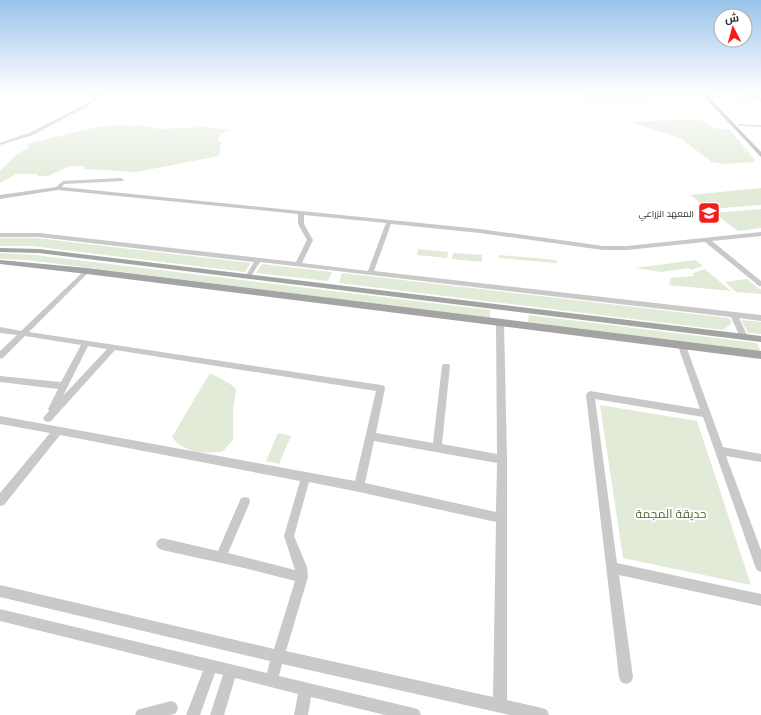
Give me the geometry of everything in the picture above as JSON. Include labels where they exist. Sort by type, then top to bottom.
[{"type":"main road","points":[[733,125],[761,155]]},
{"type":"main road","points":[[739,125],[761,147]]},
{"type":"main road","points":[[0,250],[38,251],[761,340]]},
{"type":"main road","points":[[1,263],[21,263],[761,355]]},
{"type":"street","points":[[0,144],[31,134],[48,125]]},
{"type":"street","points":[[747,125],[761,126]]},
{"type":"street","points":[[0,141],[7,143]]},
{"type":"street","points":[[58,188],[63,183],[121,180]]},
{"type":"street","points":[[0,197],[58,188],[480,231],[603,248],[627,248],[761,234]]},
{"type":"street","points":[[298,265],[310,240],[301,224],[302,213]]},
{"type":"street","points":[[370,273],[389,222]]},
{"type":"street","points":[[0,235],[39,235],[761,318]]},
{"type":"street","points":[[706,239],[761,284]]},
{"type":"street","points":[[248,277],[258,260]]},
{"type":"street","points":[[0,356],[87,271]]},
{"type":"street","points":[[734,315],[744,337]]},
{"type":"street","points":[[500,323],[502,459],[500,518],[500,706]]},
{"type":"street","points":[[0,330],[24,332],[86,343],[381,388],[359,487]]},
{"type":"street","points":[[42,428],[86,343]]},
{"type":"street","points":[[682,346],[761,566]]},
{"type":"street","points":[[48,418],[114,347]]},
{"type":"street","points":[[437,447],[446,366]]},
{"type":"street","points":[[0,379],[64,386]]},
{"type":"street","points":[[626,677],[590,395],[707,414]]},
{"type":"street","points":[[0,420],[359,487],[500,518]]},
{"type":"street","points":[[0,501],[58,431]]},
{"type":"street","points":[[370,436],[502,459]]},
{"type":"street","points":[[720,451],[761,458]]},
{"type":"street","points":[[271,680],[302,577],[301,567],[289,536],[306,477]]},
{"type":"street","points":[[221,557],[245,502]]},
{"type":"street","points":[[162,544],[302,577]]},
{"type":"street","points":[[612,568],[761,600]]},
{"type":"street","points":[[0,591],[279,657],[542,715]]},
{"type":"street","points":[[0,615],[414,715]]},
{"type":"street","points":[[193,715],[210,666]]},
{"type":"street","points":[[217,715],[231,670]]},
{"type":"street","points":[[301,715],[306,688]]},
{"type":"street","points":[[142,715],[171,708]]},
{"type":"green space","points":[[143,125],[160,129],[203,127],[229,130],[219,137],[218,141],[224,144],[220,145],[219,156],[136,172],[85,169],[84,166],[70,166],[48,176],[38,176],[36,174],[16,174],[0,183],[0,171],[15,156],[29,147],[27,144],[96,127]]},
{"type":"green space","points":[[640,125],[710,125],[717,129],[729,129],[755,160],[753,162],[725,164],[712,162],[680,138]]},
{"type":"green space","points":[[761,188],[761,205],[709,209],[690,195]]},
{"type":"green space","points":[[761,209],[761,228],[738,231],[714,213]]},
{"type":"green space","points":[[0,238],[36,238],[251,263],[245,272],[31,246],[0,246]]},
{"type":"green space","points":[[418,249],[448,252],[447,258],[417,255]]},
{"type":"green space","points":[[0,253],[35,255],[490,310],[490,318],[27,260],[0,259]]},
{"type":"green space","points":[[453,253],[482,255],[482,262],[452,259]]},
{"type":"green space","points":[[499,255],[556,260],[557,263],[499,258]]},
{"type":"green space","points":[[695,260],[703,266],[691,270],[689,268],[661,272],[636,268]]},
{"type":"green space","points":[[262,264],[332,272],[328,281],[256,273]]},
{"type":"green space","points":[[705,269],[731,291],[669,285],[671,278],[694,276],[693,273]]},
{"type":"green space","points":[[342,273],[729,318],[732,323],[723,330],[339,283]]},
{"type":"green space","points":[[747,279],[761,290],[761,294],[736,292],[725,282]]},
{"type":"green space","points":[[529,315],[757,343],[761,352],[528,322]]},
{"type":"green space","points":[[741,320],[761,322],[761,334],[748,333]]},
{"type":"green space","points":[[210,373],[229,383],[236,389],[233,410],[233,440],[222,452],[194,451],[182,447],[172,437]]},
{"type":"green space","name":"حديقة المجمة","points":[[600,405],[697,421],[751,585],[623,558]]},
{"type":"green space","points":[[278,433],[291,436],[279,464],[266,461]]},
{"type":"place","name":"المعهد الزراعي","points":[[709,213]]}]
